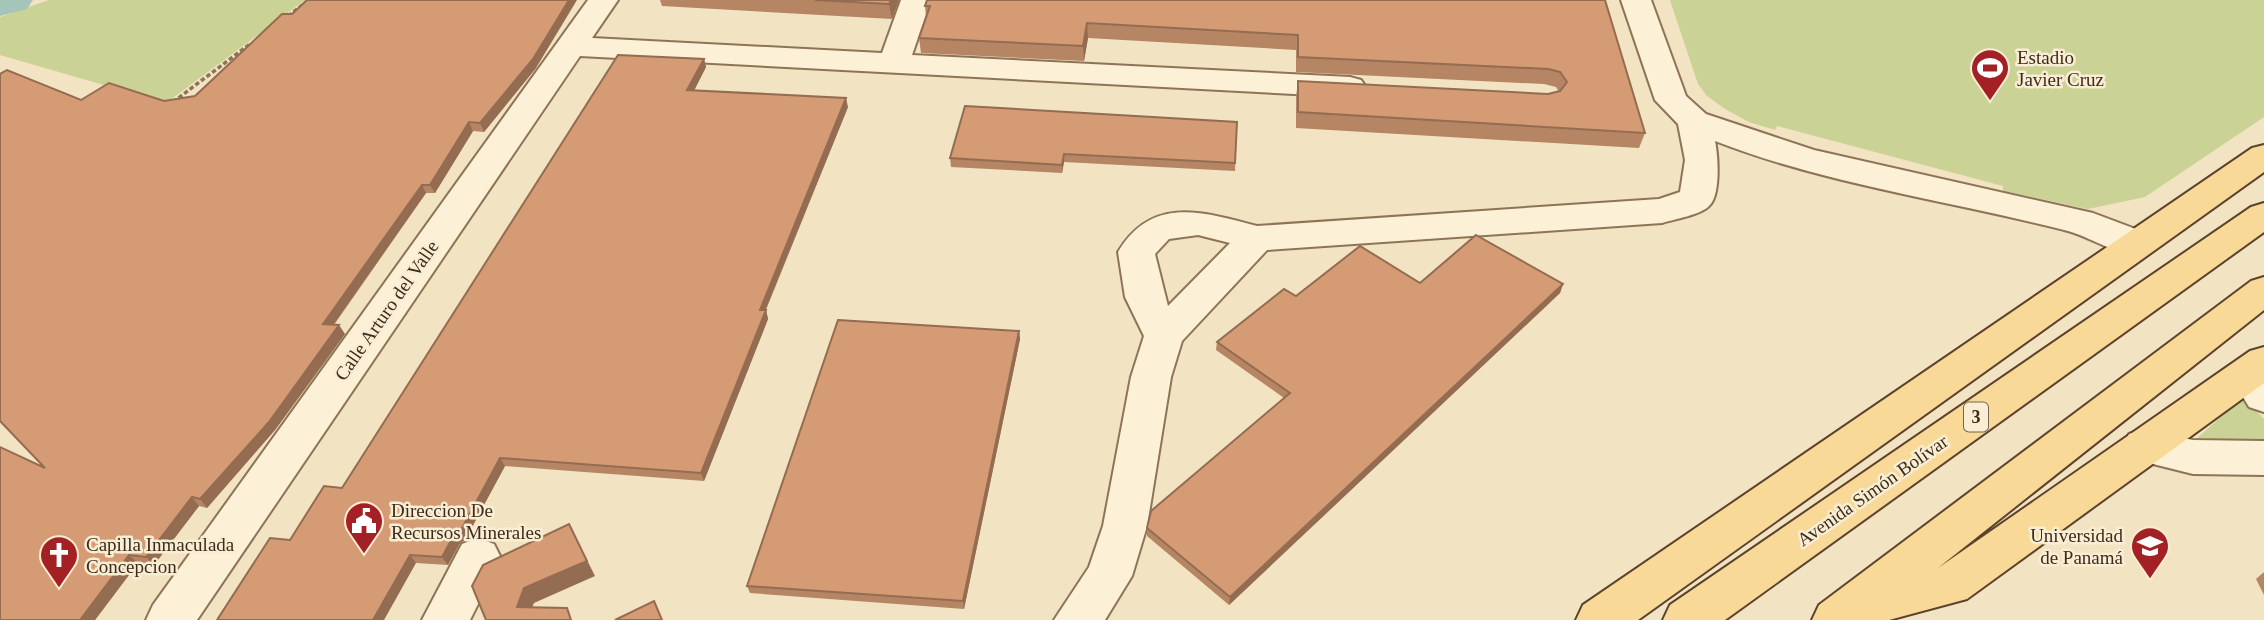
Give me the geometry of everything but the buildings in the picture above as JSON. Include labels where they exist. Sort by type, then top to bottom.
[{"type":"main road","points":[[1600,620],[2264,156]]},
{"type":"main road","name":"Avenida Simón Bolívar","points":[[1687,620],[2264,215]]},
{"type":"main road","points":[[1843,614],[2264,290]]},
{"type":"main road","points":[[1843,614],[1951,585],[2144,446],[2259,377]]},
{"type":"street","name":"Calle Arturo del Valle","points":[[170,620],[603,0]]},
{"type":"street","points":[[894,63],[916,0]]},
{"type":"street","points":[[1636,0],[1671,100],[1694,121],[1808,160],[2080,222],[2136,243]]},
{"type":"street","points":[[569,46],[1378,88]]},
{"type":"street","points":[[1164,336],[1144,297],[1136,251],[1158,228],[1198,223],[1257,238],[1662,211],[1696,199],[1702,160],[1694,121]]},
{"type":"street","points":[[1078,620],[1109,576],[1125,526],[1151,377],[1164,336],[1192,303],[1257,238]]},
{"type":"street","points":[[2144,446],[2193,457],[2264,458]]},
{"type":"street","points":[[446,620],[478,558]]},
{"type":"path","points":[[277,24],[309,0]]},
{"type":"path","points":[[170,104],[256,40]]},
{"type":"green space","points":[[49,0],[305,0],[166,103],[0,55],[0,17]]},
{"type":"green space","name":"Estadio Javier Cruz","points":[[1670,0],[2264,0],[2264,117],[2145,197],[2088,209],[2003,191],[2003,186],[1777,126],[1775,130],[1749,122],[1707,96],[1698,84]]},
{"type":"green space","points":[[2243,397],[2264,419],[2264,448],[2184,450]]},
{"type":"waterway","points":[[0,3],[11,0]]},
{"type":"place","name":"Estadio Javier Cruz","points":[[1990,102]]},
{"type":"place","name":"Direccion De Recursos Minerales","points":[[364,555]]},
{"type":"place","name":"Universidad de Panamá","points":[[2150,580]]},
{"type":"place","name":"Capilla Inmaculada Concepcion","points":[[59,589]]}]
